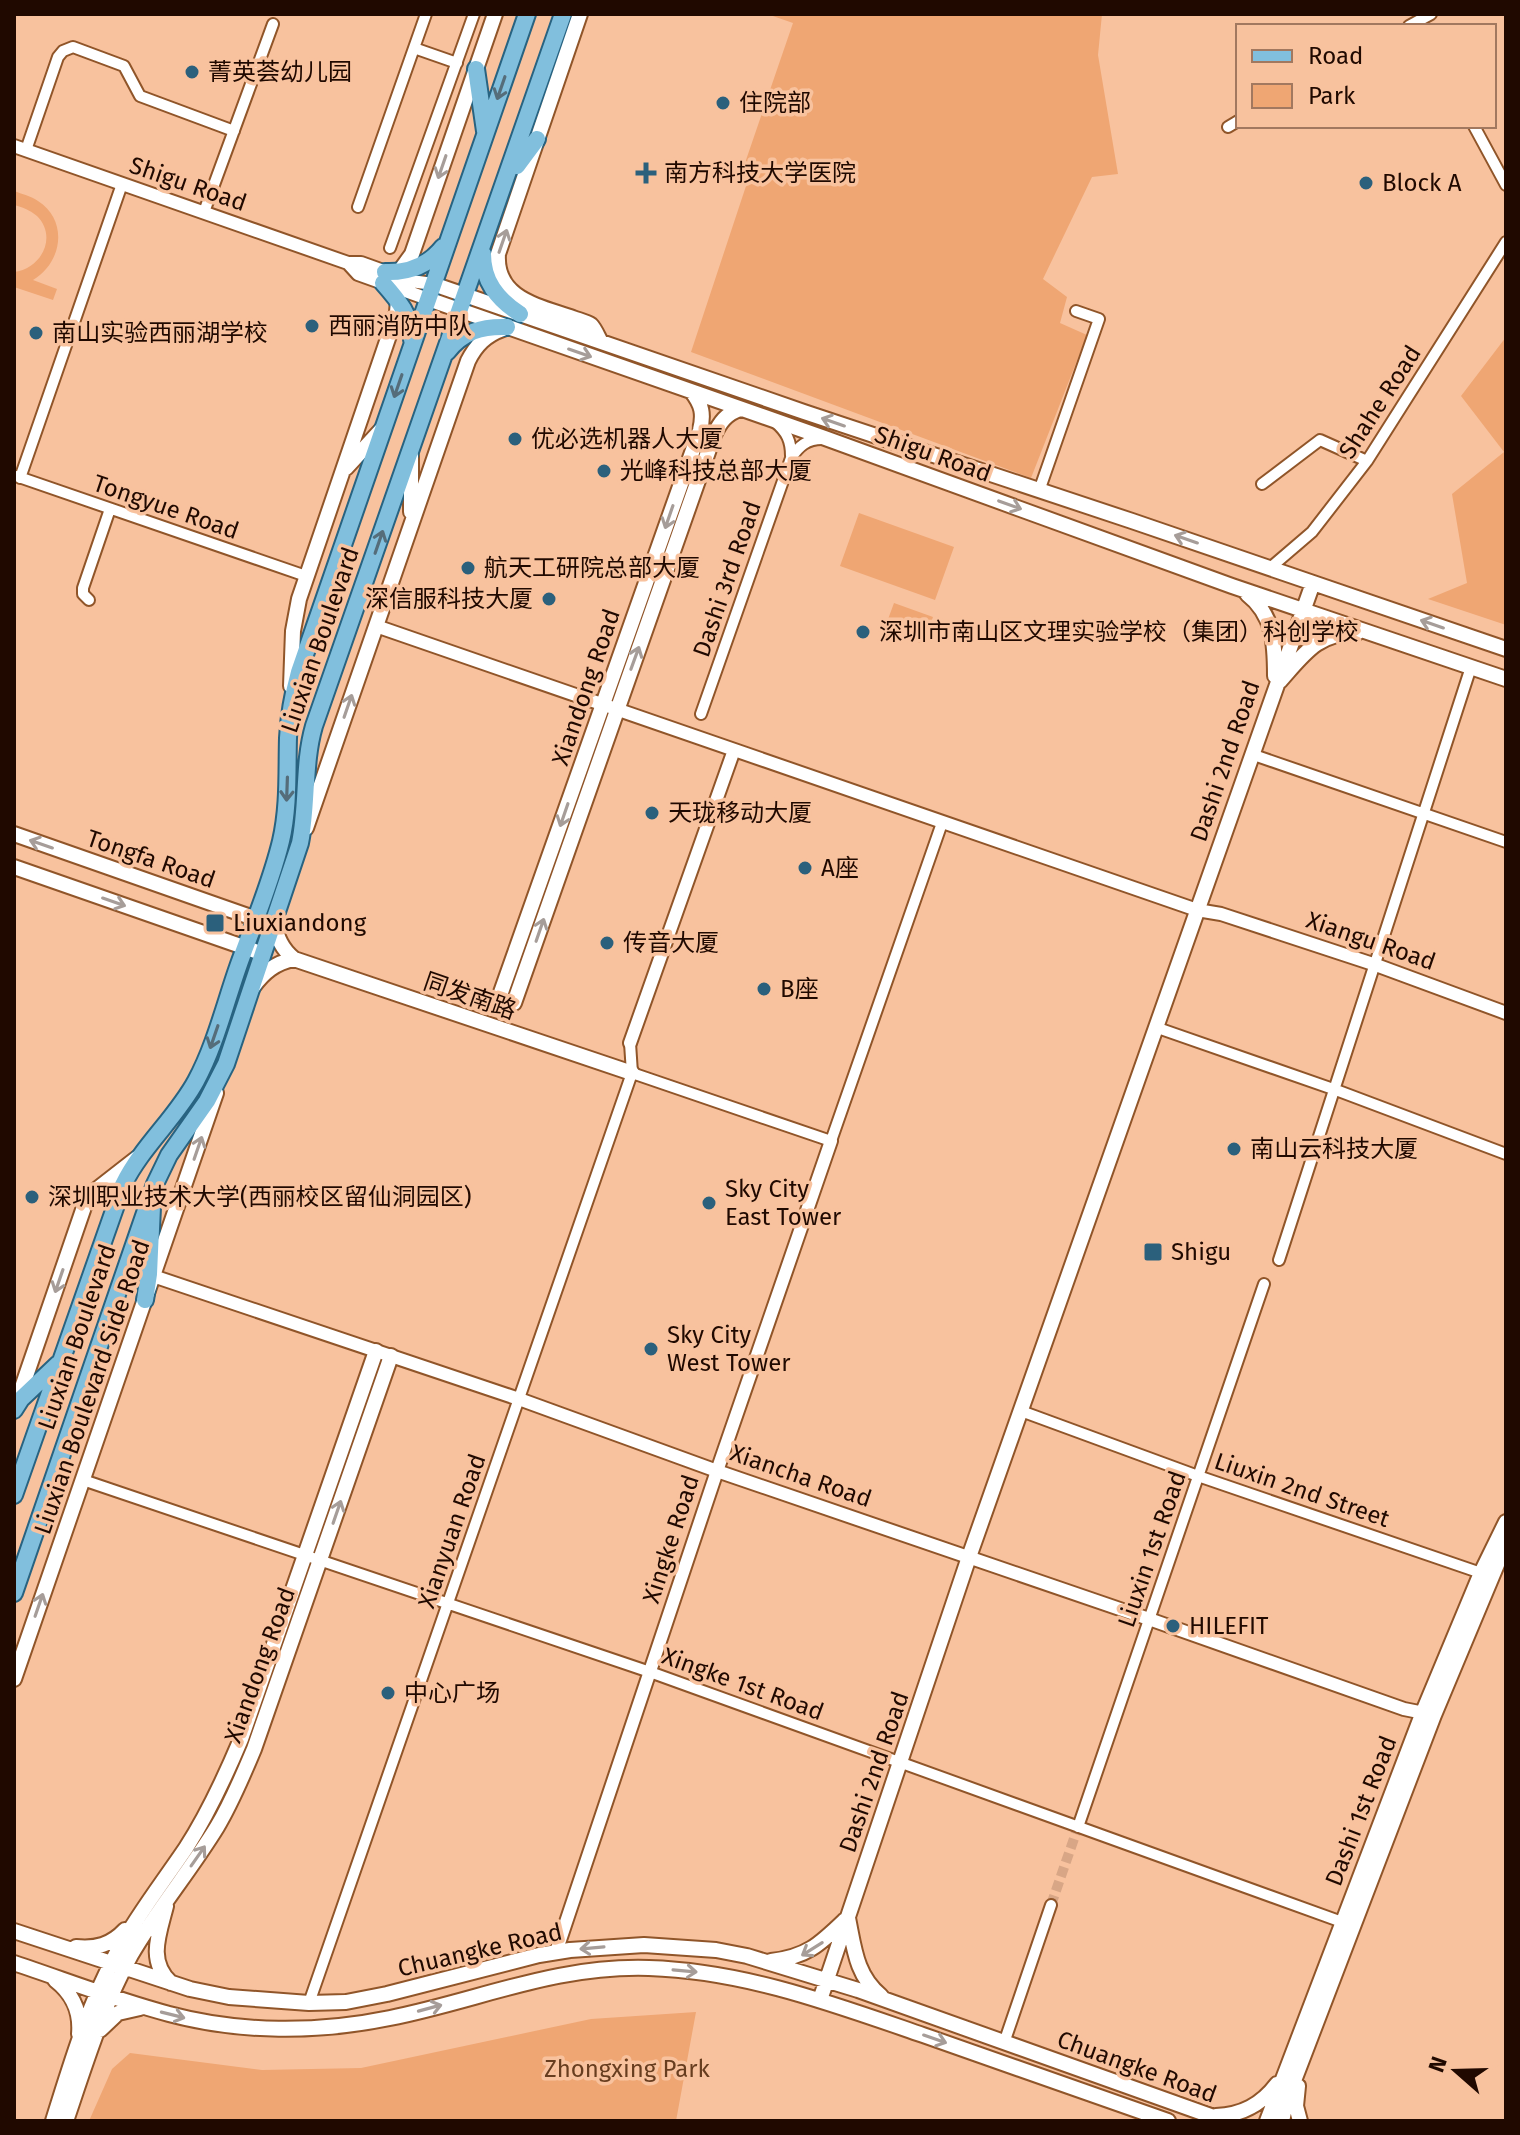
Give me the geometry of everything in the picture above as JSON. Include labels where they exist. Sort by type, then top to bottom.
[{"type":"main road","points":[[389,276],[412,254],[495,14]]},
{"type":"main road","name":"Liuxian Boulevard","points":[[14,1495],[121,1191],[130,1171],[178,1109],[196,1080],[209,1052],[278,853],[285,820],[291,711],[303,657],[527,14]]},
{"type":"main road","name":"Liuxian Boulevard","points":[[14,1593],[157,1179],[169,1155],[214,1089],[226,1064],[295,859],[305,813],[307,758],[312,735],[563,14]]},
{"type":"main road","points":[[580,14],[498,254],[500,277],[508,289],[520,298],[590,324],[601,342]]},
{"type":"main road","points":[[476,69],[485,134]]},
{"type":"main road","points":[[506,180],[537,139]]},
{"type":"main road","points":[[389,276],[410,271],[431,259],[441,251],[450,236]]},
{"type":"main road","points":[[484,242],[483,263],[488,281],[499,298],[520,314]]},
{"type":"main road","points":[[389,276],[409,320],[411,349]]},
{"type":"main road","name":"Shigu Road","points":[[431,291],[463,303],[507,327],[825,438],[1232,586],[1506,679]]},
{"type":"main road","points":[[291,711],[294,621],[306,576],[397,312],[398,300]]},
{"type":"main road","name":"Shigu Road","points":[[463,303],[520,314],[1506,649]]},
{"type":"main road","points":[[441,364],[449,349],[467,334],[488,327],[507,327]]},
{"type":"main road","points":[[295,859],[468,361],[482,340],[507,327]]},
{"type":"main road","name":"Xiandong Road","points":[[692,392],[702,408],[700,430],[610,707],[514,1003],[499,998],[610,707],[714,435],[722,420],[740,409]]},
{"type":"main road","points":[[340,478],[385,422]]},
{"type":"main road","points":[[410,528],[410,459],[415,439]]},
{"type":"main road","name":"Dashi 2nd Road","points":[[820,2000],[969,1557],[1313,583]]},
{"type":"main road","points":[[1232,586],[1253,599],[1267,617],[1274,643],[1275,687]]},
{"type":"main road","points":[[1275,687],[1318,642],[1340,634],[1372,635]]},
{"type":"main road","name":"Tongfa Road","points":[[14,834],[274,924]]},
{"type":"main road","points":[[14,867],[264,954]]},
{"type":"main road","points":[[274,924],[280,943],[294,959]]},
{"type":"main road","points":[[252,987],[272,967],[294,959]]},
{"type":"main road","name":"同发南路","points":[[294,959],[632,1073]]},
{"type":"main road","name":"Liuxian Boulevard Side Road","points":[[14,1679],[226,1064]]},
{"type":"main road","points":[[14,1410],[84,1207],[96,1190],[143,1153]]},
{"type":"main road","points":[[145,1300],[157,1179]]},
{"type":"main road","name":"Xiandong Road","points":[[118,1965],[141,1911],[185,1848],[222,1783],[241,1739],[376,1351]]},
{"type":"main road","points":[[14,1410],[63,1356]]},
{"type":"main road","name":"Xiandong Road","points":[[118,1965],[145,1932],[218,1825],[235,1793],[254,1749],[391,1356]]},
{"type":"main road","name":"Dashi 1st Road","points":[[1282,2121],[1287,2099],[1428,1714],[1481,1573],[1506,1522]]},
{"type":"main road","name":"Dashi 1st Road","points":[[1267,2121],[1342,1922],[1428,1714],[1506,1543]]},
{"type":"main road","points":[[170,1894],[156,1951],[162,1972],[171,1984]]},
{"type":"main road","points":[[56,1945],[91,1948],[104,1945],[122,1933],[141,1911]]},
{"type":"main road","points":[[766,1962],[792,1958],[810,1951],[848,1917],[860,1971],[888,2001]]},
{"type":"main road","name":"Chuangke Road","points":[[14,1931],[171,1984],[229,1997],[309,2003],[346,2002],[387,1994],[556,1952],[608,1946],[716,1950],[766,1962],[888,2001],[1225,2121]]},
{"type":"main road","name":"Chuangke Road","points":[[14,1963],[179,2017],[227,2025],[285,2029],[326,2027],[405,2015],[549,1976],[599,1969],[639,1968],[729,1976],[820,2000],[1168,2121]]},
{"type":"main road","points":[[53,2121],[76,2053],[118,1965]]},
{"type":"main road","points":[[44,1973],[65,1988],[77,2007],[79,2029],[76,2053]]},
{"type":"main road","points":[[66,2121],[96,2037],[105,1994]]},
{"type":"main road","points":[[96,2037],[118,2013],[145,2007]]},
{"type":"main road","points":[[1207,2115],[1237,2113],[1257,2104],[1286,2071]]},
{"type":"main road","points":[[1287,2099],[1298,2086],[1296,2106],[1300,2121]]},
{"type":"street","points":[[358,207],[426,14]]},
{"type":"street","points":[[390,248],[474,14]]},
{"type":"street","points":[[1414,22],[1431,14]]},
{"type":"street","points":[[204,212],[273,24]]},
{"type":"street","points":[[20,148],[58,57],[73,47],[124,66],[140,96],[234,131]]},
{"type":"street","points":[[414,48],[457,63]]},
{"type":"street","points":[[1475,128],[1506,185]]},
{"type":"street","name":"Shigu Road","points":[[20,148],[348,263],[361,263],[431,291]]},
{"type":"street","points":[[17,477],[122,184]]},
{"type":"street","name":"Shahe Road","points":[[1270,568],[1312,532],[1367,461],[1506,242]]},
{"type":"street","points":[[1039,491],[1099,319],[1076,311]]},
{"type":"street","points":[[772,420],[788,437],[791,458]]},
{"type":"street","points":[[791,458],[806,442],[825,438]]},
{"type":"street","points":[[1262,484],[1320,440],[1367,461]]},
{"type":"street","name":"Dashi 3rd Road","points":[[701,714],[791,458]]},
{"type":"street","name":"Tongyue Road","points":[[17,477],[306,576]]},
{"type":"street","points":[[89,600],[83,594],[83,588],[110,509]]},
{"type":"street","name":"Xiangu Road","points":[[376,626],[1197,910],[1221,914],[1376,965],[1506,1013]]},
{"type":"street","points":[[1279,1260],[1471,667]]},
{"type":"street","points":[[734,750],[630,1043],[632,1073],[831,1141],[942,823]]},
{"type":"street","points":[[1251,754],[1506,842]]},
{"type":"street","points":[[1155,1027],[1506,1154]]},
{"type":"street","name":"Xianyuan Road","points":[[309,2003],[632,1073]]},
{"type":"street","name":"Xingke Road","points":[[556,1952],[831,1141]]},
{"type":"street","name":"Xiancha Road","points":[[153,1276],[519,1399],[717,1471],[1404,1709],[1428,1714]]},
{"type":"street","name":"Liuxin 1st Road","points":[[1078,1827],[1264,1284]]},
{"type":"street","name":"Liuxin 2nd Street","points":[[1021,1411],[1198,1476],[1481,1573]]},
{"type":"street","name":"Xingke 1st Road","points":[[83,1480],[650,1672],[1342,1922]]},
{"type":"street","points":[[1004,2043],[1051,1905]]},
{"type":"street","points":[[1337,1968],[1342,1922]]},
{"type":"green space","points":[[767,14],[1102,14],[1098,55],[1118,174],[1092,177],[1043,279],[1067,297],[1060,323],[1087,335],[1031,478],[691,352],[746,186],[746,160],[793,23]]},
{"type":"green space","points":[[14,191],[29,196],[48,209],[58,230],[56,253],[43,273],[33,280],[57,289],[53,300],[14,287],[14,272],[24,270],[39,258],[44,251],[46,233],[37,216],[14,205]]},
{"type":"green space","points":[[1506,337],[1506,625],[1428,599],[1467,583],[1452,494],[1504,452],[1461,396]]},
{"type":"green space","points":[[859,513],[954,547],[935,600],[840,566]]},
{"type":"green space","points":[[894,603],[933,617],[923,644],[884,630]]},
{"type":"green space","name":"Zhongxing Park","points":[[696,2012],[676,2121],[89,2121],[112,2069],[130,2053],[262,2070],[361,2068],[591,2019]]},
{"type":"tunnel","points":[[1051,1905],[1078,1827]]},
{"type":"place","name":"菁英荟幼儿园","points":[[192,72]]},
{"type":"place","name":"住院部","points":[[723,103]]},
{"type":"place","name":"南方科技大学医院","points":[[646,173]]},
{"type":"place","name":"Block A","points":[[1366,183]]},
{"type":"place","name":"西丽消防中队","points":[[312,326]]},
{"type":"place","name":"南山实验西丽湖学校","points":[[36,333]]},
{"type":"place","name":"优必选机器人大厦","points":[[515,439]]},
{"type":"place","name":"光峰科技总部大厦","points":[[604,471]]},
{"type":"place","name":"航天工研院总部大厦","points":[[468,568]]},
{"type":"place","name":"深信服科技大厦","points":[[549,599]]},
{"type":"place","name":"深圳市南山区文理实验学校（集团）科创学校","points":[[863,632]]},
{"type":"place","name":"天珑移动大厦","points":[[652,813]]},
{"type":"place","name":"A座","points":[[805,868]]},
{"type":"place","name":"Liuxiandong","points":[[215,923]]},
{"type":"place","name":"传音大厦","points":[[607,943]]},
{"type":"place","name":"B座","points":[[764,989]]},
{"type":"place","name":"南山云科技大厦","points":[[1234,1149]]},
{"type":"place","name":"深圳职业技术大学(西丽校区留仙洞园区)","points":[[32,1197]]},
{"type":"place","name":"Sky City East Tower","points":[[709,1203]]},
{"type":"place","name":"Shigu","points":[[1153,1252]]},
{"type":"place","name":"Sky City West Tower","points":[[651,1349]]},
{"type":"place","name":"HILEFIT","points":[[1173,1626]]},
{"type":"place","name":"中心广场","points":[[388,1693]]}]
